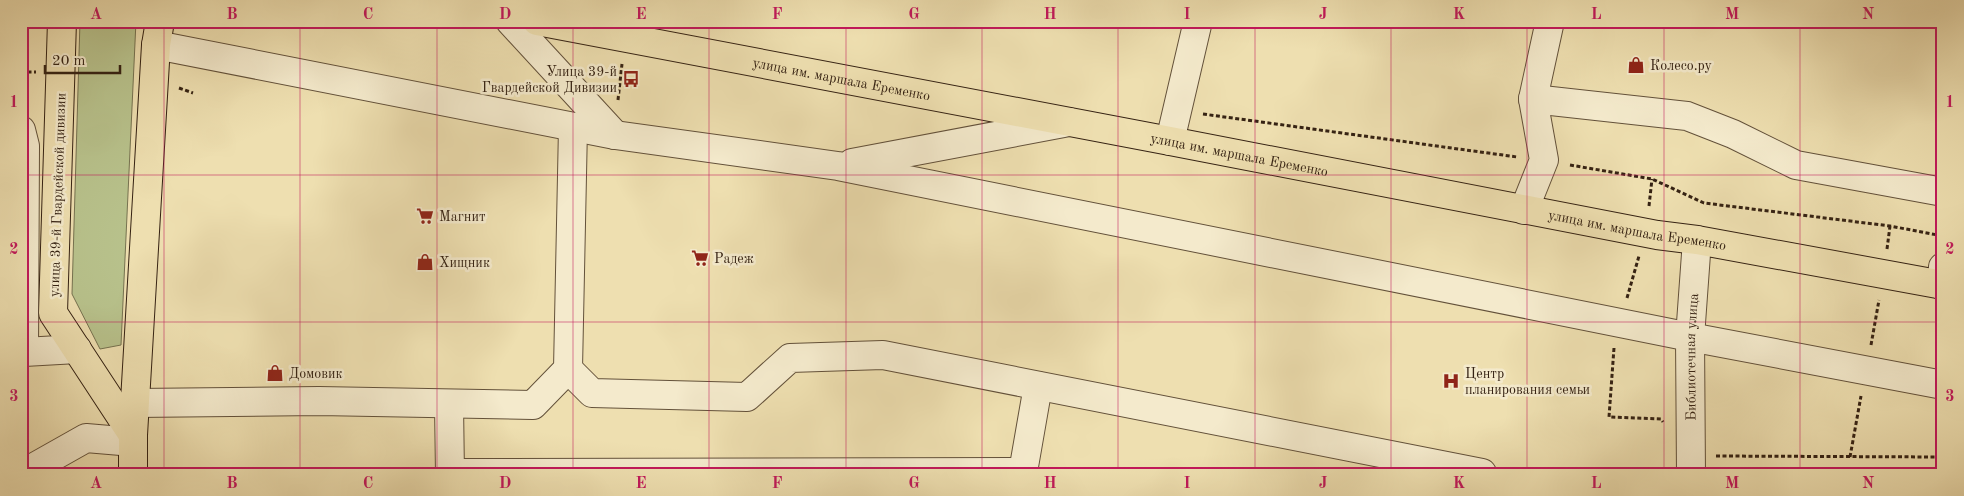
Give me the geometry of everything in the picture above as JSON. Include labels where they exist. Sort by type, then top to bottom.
[{"type":"main road","name":"улица 39-й Гвардейской дивизии","points":[[62,21],[53,313],[133,439]]},
{"type":"main road","name":"улица им. маршала Еременко","points":[[537,21],[1657,235],[1696,240],[1884,275],[1942,279]]},
{"type":"main road","points":[[133,475],[135,403],[158,33]]},
{"type":"street","points":[[510,21],[615,135]]},
{"type":"street","points":[[1170,141],[1198,21]]},
{"type":"street","points":[[1524,210],[1544,160],[1533,99],[1550,21]]},
{"type":"street","points":[[158,33],[573,127],[615,135],[838,166],[1690,337],[1943,385]]},
{"type":"street","points":[[1533,99],[1687,116],[1734,134],[1796,165],[1943,192]]},
{"type":"street","points":[[838,166],[1069,122]]},
{"type":"street","points":[[135,403],[319,401],[533,405],[568,369],[573,127]]},
{"type":"street","points":[[21,130],[25,146],[23,353],[77,349]]},
{"type":"street","name":"Библиотечная улица","points":[[1691,465],[1690,337],[1696,240]]},
{"type":"street","points":[[568,369],[592,393],[747,397],[790,358],[883,355],[1482,473],[1482,475]]},
{"type":"street","points":[[449,404],[450,474],[1023,473],[1038,386]]},
{"type":"street","points":[[28,471],[86,438],[133,439]]},
{"type":"path","points":[[615,135],[625,38]]},
{"type":"path","points":[[21,72],[39,72]]},
{"type":"path","points":[[1177,110],[1544,160],[1652,179],[1704,203],[1890,226],[1943,236]]},
{"type":"path","points":[[1850,457],[1884,275],[1890,226]]},
{"type":"path","points":[[1691,465],[1850,457],[1943,457]]},
{"type":"green space","points":[[80,21],[136,21],[121,345],[100,349],[72,294]]},
{"type":"place","name":"Колесо.ру","points":[[1636,65]]},
{"type":"place","name":"Улица 39-й Гвардейской Дивизии","points":[[631,79]]},
{"type":"place","name":"Магнит","points":[[425,216]]},
{"type":"place","name":"Радеж","points":[[700,258]]},
{"type":"place","name":"Хищник","points":[[425,262]]},
{"type":"place","name":"Домовик","points":[[275,373]]},
{"type":"place","name":"Центр планирования семьи","points":[[1451,381]]}]
